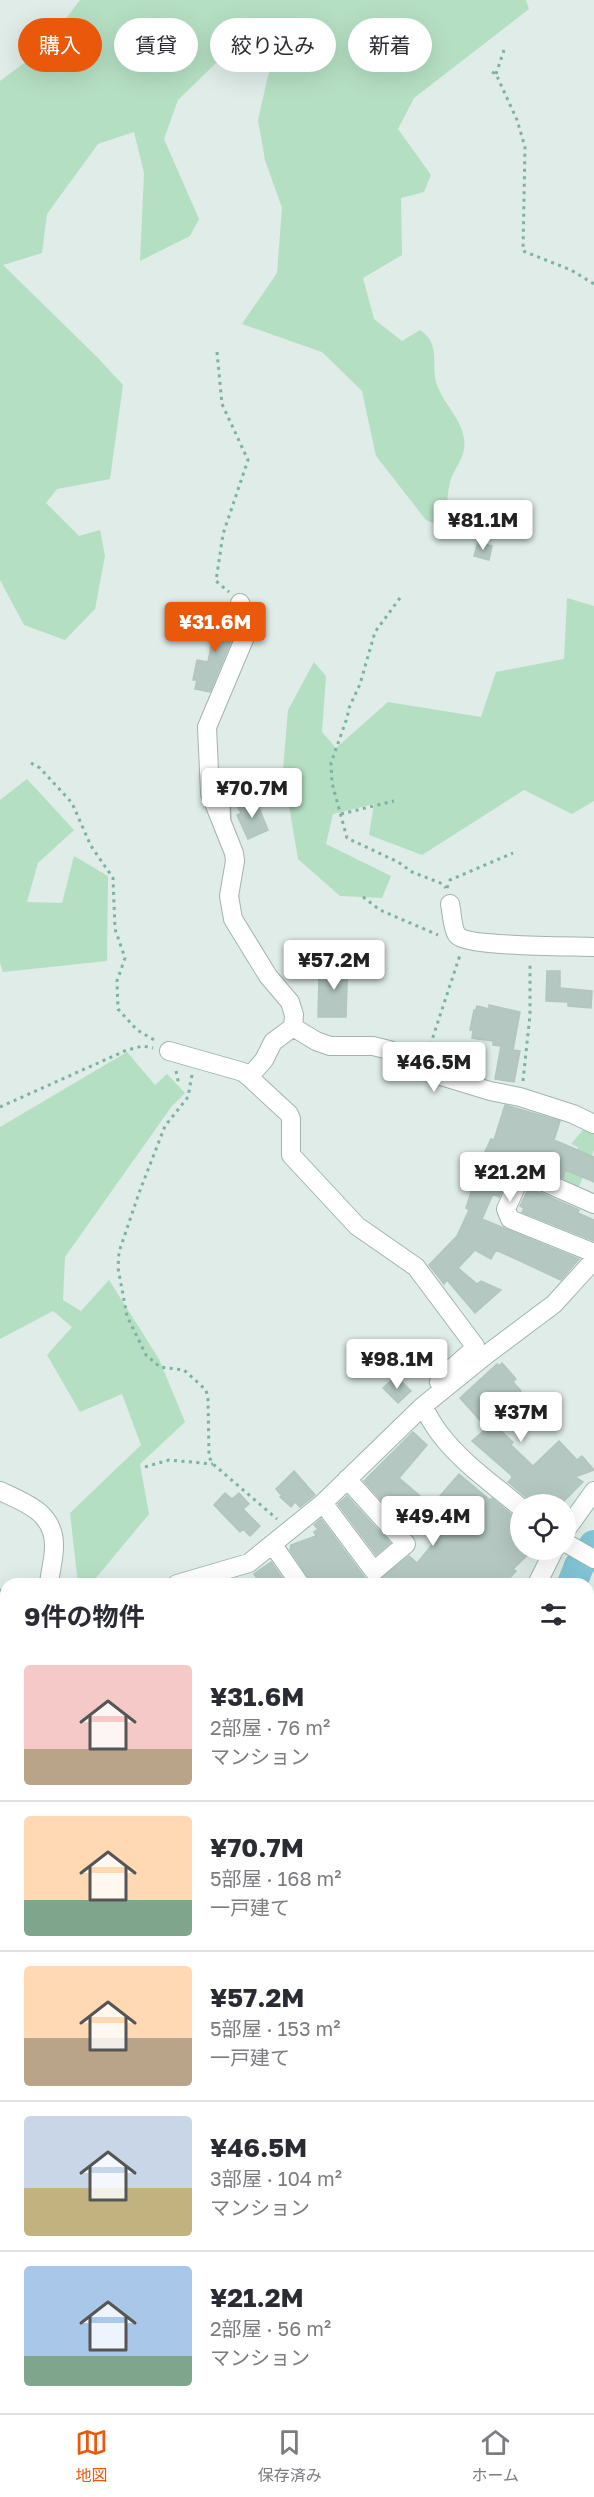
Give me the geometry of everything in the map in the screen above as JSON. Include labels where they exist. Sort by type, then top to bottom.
[{"type":"street","points":[[240,603],[247,617],[245,637],[207,727],[210,793],[235,861],[229,896],[234,919],[268,976],[290,1002],[294,1016],[293,1027],[273,1042],[264,1060],[249,1077]]},
{"type":"street","points":[[448,896],[458,936],[470,943],[594,947]]},
{"type":"street","points":[[293,1027],[316,1041],[330,1046],[373,1046],[389,1050],[441,1076],[490,1091],[520,1097],[573,1114],[594,1124]]},
{"type":"street","points":[[169,1051],[243,1072],[249,1077],[289,1114],[291,1155],[357,1226],[416,1267],[475,1346],[443,1376],[440,1382],[443,1389]]},
{"type":"street","points":[[594,1204],[528,1175],[519,1180],[506,1209],[510,1219],[594,1253]]},
{"type":"street","points":[[235,1576],[323,1503],[423,1406],[554,1304],[594,1260]]},
{"type":"street","points":[[423,1406],[441,1435],[454,1450],[510,1499]]},
{"type":"street","points":[[323,1503],[374,1570],[406,1544],[347,1479]]},
{"type":"street","points":[[0,1491],[34,1507],[48,1520],[54,1548],[51,1578]]},
{"type":"street","points":[[576,1520],[594,1491]]},
{"type":"street","points":[[273,1545],[296,1578]]},
{"type":"street","points":[[576,1549],[594,1559]]},
{"type":"street","points":[[541,1578],[552,1560]]},
{"type":"lane","points":[[222,823],[226,820],[224,792],[227,790]]},
{"type":"path","points":[[504,50],[494,73],[517,120],[525,147],[523,251],[571,270],[594,284]]},
{"type":"path","points":[[217,352],[222,404],[248,460],[223,534],[216,581],[240,603]]},
{"type":"path","points":[[400,598],[375,632],[360,684],[349,708],[348,718],[331,763],[330,775],[347,838],[398,862],[412,873],[443,884],[448,896]]},
{"type":"path","points":[[0,1107],[127,1050],[143,1046],[169,1051],[168,1046],[137,1030],[118,1008],[117,981],[125,958],[116,929],[113,878],[91,846],[72,803],[40,768],[31,763]]},
{"type":"path","points":[[341,814],[394,801]]},
{"type":"path","points":[[448,896],[450,880],[513,853]]},
{"type":"path","points":[[363,897],[380,910],[441,936]]},
{"type":"path","points":[[422,1066],[470,943]]},
{"type":"path","points":[[520,1097],[530,1015],[530,959]]},
{"type":"path","points":[[195,1059],[188,1096],[165,1125],[119,1252],[118,1268],[127,1316],[146,1354],[160,1367],[184,1370],[206,1390],[209,1456],[213,1464],[290,1531]]},
{"type":"path","points":[[145,1467],[169,1460],[213,1464]]},
{"type":"green space","points":[[80,0],[526,0],[529,9],[414,98],[398,129],[431,175],[424,192],[401,198],[402,255],[363,278],[374,319],[402,341],[420,330],[431,342],[437,385],[463,432],[464,449],[450,483],[447,521],[437,524],[426,520],[376,456],[362,391],[322,352],[242,324],[277,273],[282,208],[265,160],[258,120],[268,76],[270,72],[336,72],[336,18],[210,18],[210,69],[178,100],[164,139],[199,219],[190,236],[140,261],[144,173],[134,132],[98,144],[47,214],[42,253],[3,265],[123,385],[110,479],[57,489],[46,503],[79,536],[100,530],[105,556],[95,609],[65,640],[24,625],[0,580],[0,81],[18,68],[18,72],[102,72],[102,18],[66,18]]},
{"type":"green space","points":[[567,598],[594,606],[594,801],[572,814],[524,790],[422,855],[369,835],[374,804],[333,814],[326,844],[391,876],[382,898],[340,896],[298,859],[283,770],[288,710],[314,662],[326,676],[322,732],[336,748],[388,702],[481,717],[496,672],[564,659]]},
{"type":"green space","points":[[27,779],[74,830],[38,863],[27,902],[62,903],[74,856],[108,876],[107,961],[3,972],[0,963],[0,800]]},
{"type":"green space","points":[[127,1052],[155,1085],[167,1074],[185,1093],[172,1106],[65,1257],[63,1300],[81,1311],[109,1280],[159,1359],[185,1422],[140,1464],[149,1514],[96,1578],[77,1578],[70,1513],[141,1445],[122,1394],[80,1412],[47,1355],[72,1327],[53,1311],[0,1339],[0,1127]]},
{"type":"green space","points":[[587,1125],[594,1128],[594,1150],[578,1189],[562,1182],[578,1147],[571,1144]]},
{"type":"building","points":[[478,542],[492,546],[489,560],[474,556]]},
{"type":"building","points":[[218,611],[231,614],[229,623],[235,624],[234,634],[210,692],[195,689],[197,680],[193,680],[197,660],[208,662]]},
{"type":"building","points":[[255,798],[268,830],[248,839],[237,815],[241,813],[237,806]]},
{"type":"building","points":[[345,947],[348,948],[346,1017],[318,1017],[319,977],[334,977]]},
{"type":"building","points":[[547,971],[560,971],[560,988],[592,991],[591,1008],[568,1006],[568,1002],[546,1001]]},
{"type":"building","points":[[489,1005],[520,1012],[513,1050],[520,1051],[514,1082],[495,1079],[501,1046],[493,1045],[493,1041],[472,1038],[473,1030],[470,1030],[474,1010],[477,1006],[489,1009]]},
{"type":"building","points":[[505,1105],[560,1121],[554,1140],[594,1157],[594,1182],[566,1170],[563,1178],[528,1164],[514,1170],[509,1175],[499,1197],[493,1194],[482,1219],[579,1259],[561,1280],[496,1250],[491,1259],[475,1250],[458,1268],[477,1284],[481,1281],[501,1290],[475,1313],[447,1280],[444,1284],[429,1265],[457,1236],[469,1210],[466,1208],[473,1186],[470,1184],[491,1139],[494,1140]]},
{"type":"building","points":[[529,1188],[579,1210],[578,1213],[594,1220],[594,1241],[522,1212],[524,1208],[520,1206]]},
{"type":"building","points":[[502,1363],[516,1379],[513,1382],[521,1391],[512,1400],[522,1413],[500,1430],[513,1442],[511,1445],[533,1466],[559,1441],[577,1460],[582,1456],[594,1470],[575,1477],[583,1482],[571,1494],[522,1494],[508,1482],[512,1478],[511,1475],[472,1441],[487,1428],[460,1398],[497,1364],[499,1366]]},
{"type":"building","points":[[396,1376],[411,1391],[398,1403],[383,1388]]},
{"type":"building","points":[[413,1432],[427,1445],[399,1478],[425,1500],[409,1519],[404,1514],[398,1519],[364,1481]]},
{"type":"building","points":[[294,1471],[315,1495],[300,1507],[295,1502],[291,1507],[280,1497],[282,1496],[276,1489]]},
{"type":"building","points":[[459,1474],[510,1513],[510,1560],[522,1560],[513,1569],[516,1571],[510,1578],[381,1578],[409,1556],[417,1563],[442,1533],[436,1528],[448,1515],[434,1503]]},
{"type":"building","points":[[225,1493],[232,1499],[239,1493],[249,1504],[243,1509],[260,1526],[250,1536],[243,1529],[240,1532],[214,1505]]},
{"type":"building","points":[[347,1496],[390,1543],[376,1555],[338,1504]]},
{"type":"building","points":[[321,1519],[365,1578],[309,1578],[290,1550],[291,1545],[316,1536],[314,1532],[318,1529],[314,1525]]},
{"type":"building","points":[[271,1562],[282,1578],[257,1578],[254,1574]]},
{"type":"waterway","points":[[574,1578],[579,1566],[594,1545]]}]
